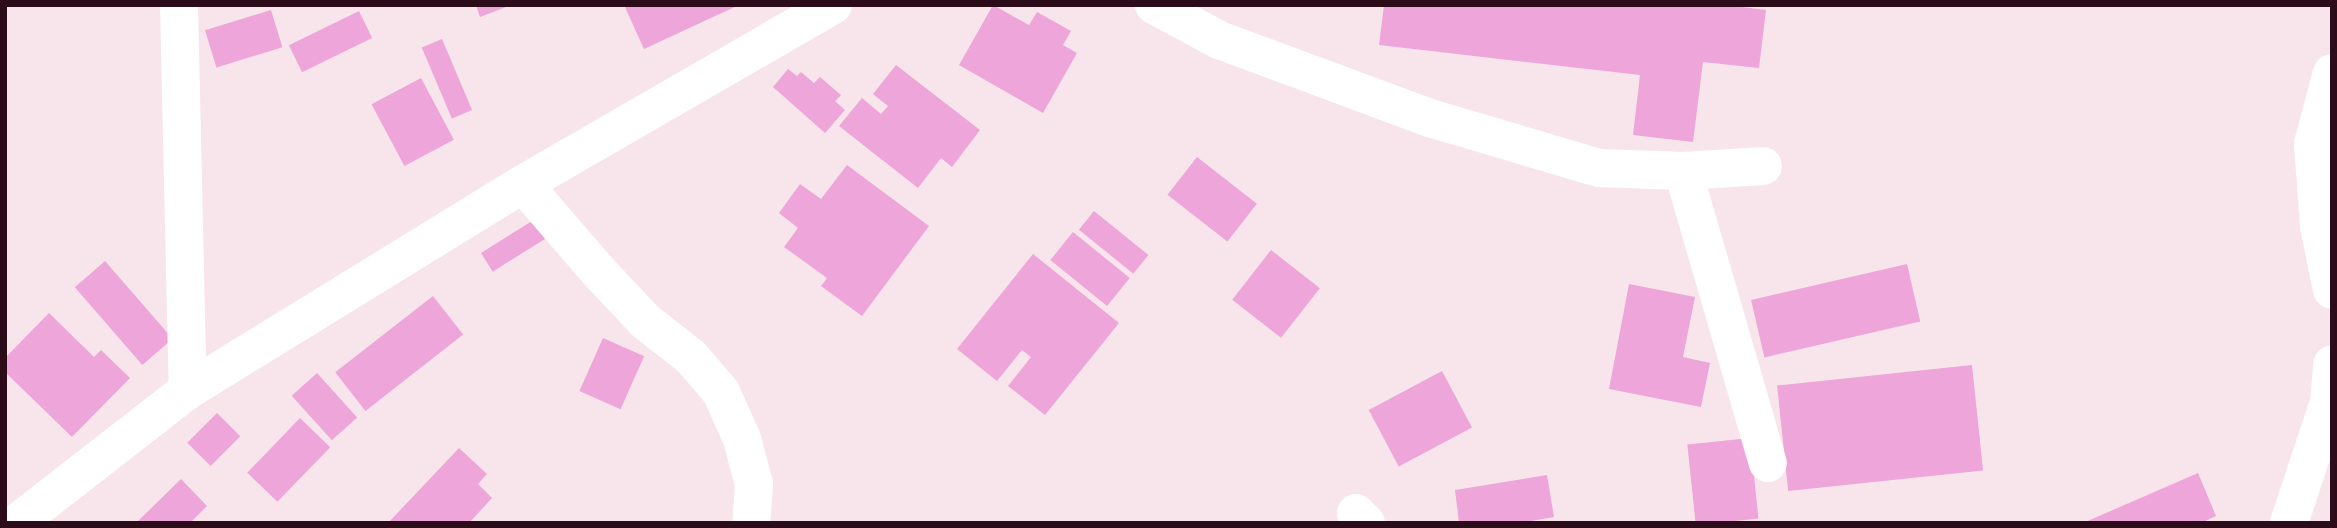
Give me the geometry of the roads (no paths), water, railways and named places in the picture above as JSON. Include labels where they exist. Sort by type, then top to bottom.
[{"type":"street","points":[[179,5],[188,390]]},
{"type":"street","points":[[17,523],[188,390],[523,184],[833,5]]},
{"type":"street","points":[[1154,5],[1219,40],[1430,118],[1599,168],[1683,171],[1763,166]]},
{"type":"street","points":[[2332,72],[2322,149],[2319,226],[2332,290]]},
{"type":"street","points":[[1683,171],[1769,463]]},
{"type":"street","points":[[523,184],[645,321],[691,357],[720,392],[742,439],[754,484],[751,523]]},
{"type":"street","points":[[2289,523],[2329,401],[2332,364]]}]
